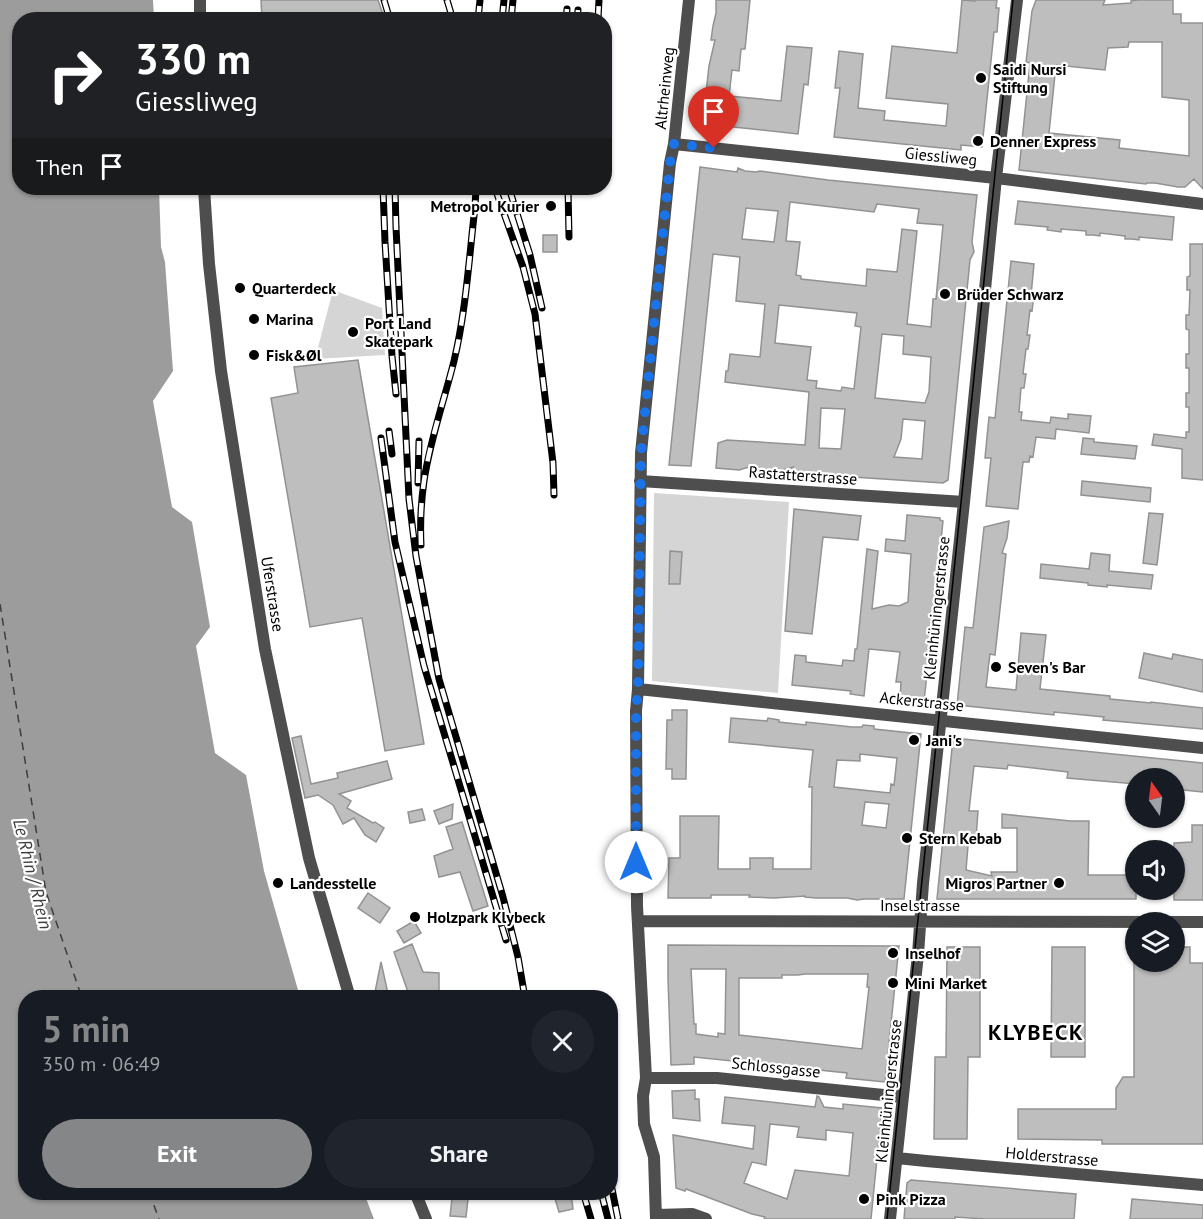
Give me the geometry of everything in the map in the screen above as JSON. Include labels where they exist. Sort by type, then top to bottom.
[{"type":"street","name":"Altrheinweg","points":[[656,1217],[654,1157],[644,1124],[643,1096],[646,1078],[637,906],[636,711],[640,481],[643,430],[670,163],[689,0]]},
{"type":"street","name":"Kleinhüningerstrasse","points":[[890,1219],[996,178],[1017,0]]},
{"type":"street","name":"Giessliweg","points":[[674,144],[996,178],[1203,204]]},
{"type":"street","name":"Uferstrasse","points":[[204,195],[209,264],[221,371],[265,649],[309,858],[348,990]]},
{"type":"street","name":"Rastatterstrasse","points":[[640,481],[964,502]]},
{"type":"street","name":"Ackerstrasse","points":[[638,688],[1203,748]]},
{"type":"street","name":"Inselstrasse","points":[[638,921],[1203,922]]},
{"type":"street","name":"Schlossgasse","points":[[646,1078],[717,1078],[903,1097]]},
{"type":"street","name":"Holderstrasse","points":[[897,1158],[1203,1185]]},
{"type":"street","points":[[419,1200],[426,1219]]},
{"type":"street","points":[[656,1217],[692,1214],[706,1219]]},
{"type":"shaded area","name":"Port Land Skatepark","points":[[333,290],[382,308],[385,355],[315,359]]},
{"type":"shaded area","points":[[654,493],[789,502],[778,693],[652,681]]},
{"type":"water","name":"Le Rhin / Rhein","points":[[0,0],[153,0],[154,12],[12,12],[12,195],[159,195],[161,247],[165,262],[173,371],[153,401],[172,507],[192,522],[210,627],[196,646],[215,753],[246,775],[264,871],[298,990],[18,990],[18,1200],[367,1200],[374,1219],[0,1219]]},
{"type":"building","points":[[261,0],[378,0],[382,12],[262,12]]},
{"type":"building","points":[[716,0],[750,0],[745,49],[741,49],[739,71],[732,70],[729,96],[781,101],[787,46],[812,48],[808,85],[804,84],[798,134],[706,124],[706,120],[703,120],[709,66],[715,40],[711,40]]},
{"type":"building","points":[[962,0],[997,0],[996,8],[999,8],[997,32],[994,32],[982,147],[961,145],[961,150],[834,137],[840,88],[835,88],[839,51],[863,54],[858,108],[885,111],[884,120],[946,126],[948,104],[886,98],[892,46],[957,53]]},
{"type":"building","points":[[1036,0],[1105,0],[1103,5],[1131,3],[1131,1],[1138,0],[1173,0],[1173,14],[1181,14],[1181,23],[1203,23],[1203,189],[1194,179],[1185,187],[1178,187],[1019,170],[1030,63],[1026,62],[1032,11]],"holes":[[[1129,42],[1162,42],[1162,97],[1189,100],[1189,156],[1119,148],[1120,140],[1049,133],[1056,65],[1105,70],[1108,48],[1128,47]]]},
{"type":"building","points":[[700,167],[737,172],[738,168],[745,171],[977,195],[972,242],[974,252],[970,260],[948,480],[943,483],[793,473],[793,467],[775,472],[758,471],[749,467],[739,470],[716,468],[718,443],[727,440],[805,445],[809,392],[725,382],[730,354],[760,357],[765,304],[736,301],[740,257],[713,254],[691,466],[669,465]],"holes":[[[790,202],[874,212],[877,204],[919,209],[917,223],[943,225],[931,327],[907,324],[917,231],[902,229],[897,272],[867,269],[866,286],[801,279],[801,276],[796,275],[800,242],[786,241]],[[746,208],[778,211],[774,242],[742,239]],[[779,305],[857,313],[855,326],[861,327],[854,389],[842,387],[841,391],[816,388],[817,381],[807,380],[811,347],[775,343]],[[882,334],[904,336],[903,354],[931,357],[929,392],[925,403],[875,398]],[[821,408],[845,409],[841,449],[819,448]],[[903,419],[925,421],[922,459],[894,457],[901,439]]]},
{"type":"building","points":[[1018,201],[1174,217],[1172,240],[1139,237],[1139,240],[1125,239],[1125,236],[1100,233],[1100,236],[1086,235],[1086,231],[1061,229],[1061,232],[1047,230],[1048,227],[1015,224]]},
{"type":"building","points":[[543,235],[557,235],[557,252],[543,252]]},
{"type":"building","points":[[1190,244],[1203,244],[1203,480],[1182,478],[1182,449],[1152,445],[1154,434],[1186,438],[1186,432],[1189,432],[1189,407],[1186,407],[1186,393],[1189,393],[1189,368],[1186,368],[1186,354],[1189,354],[1189,330],[1186,329],[1186,315],[1189,315],[1190,290],[1187,290],[1187,277],[1190,276]]},
{"type":"building","points":[[1011,261],[1034,264],[1031,296],[1034,297],[1027,335],[1030,335],[1023,374],[1026,374],[1024,388],[1021,388],[1019,412],[1022,412],[1021,420],[1050,423],[1051,417],[1068,419],[1068,414],[1091,416],[1089,433],[1056,429],[1055,439],[1036,437],[1033,457],[1030,456],[1029,462],[1023,462],[1018,509],[986,506],[991,458],[985,458],[989,417],[995,418]]},
{"type":"building","points":[[358,360],[424,744],[385,751],[362,618],[310,627],[271,398],[298,393],[294,367]]},
{"type":"building","points":[[1083,438],[1094,439],[1094,442],[1137,446],[1135,459],[1081,454]]},
{"type":"building","points":[[1082,481],[1151,488],[1150,502],[1081,495]]},
{"type":"building","points":[[794,509],[861,516],[858,540],[823,537],[812,634],[785,631]]},
{"type":"building","points":[[1149,513],[1163,514],[1157,565],[1143,563]]},
{"type":"building","points":[[907,515],[940,518],[943,521],[924,702],[900,699],[901,682],[896,682],[900,652],[869,649],[864,696],[850,694],[851,691],[792,685],[795,655],[806,656],[806,662],[842,666],[843,660],[854,661],[867,549],[878,551],[872,609],[889,605],[899,606],[908,602],[911,554],[885,551],[886,539],[905,541]]},
{"type":"building","points":[[1009,521],[1002,553],[1006,554],[995,655],[990,654],[986,687],[1016,690],[1021,633],[1046,635],[1040,689],[1110,696],[1110,699],[1203,708],[1203,729],[1103,720],[1104,717],[1054,712],[1054,715],[957,705],[965,627],[973,628],[984,527]]},
{"type":"building","points":[[670,551],[682,552],[680,584],[669,584]]},
{"type":"building","points":[[1091,553],[1110,555],[1109,571],[1153,575],[1151,589],[1107,585],[1107,587],[1040,578],[1041,564],[1089,569]]},
{"type":"building","points":[[1144,653],[1172,659],[1173,654],[1203,660],[1203,692],[1139,678]]},
{"type":"building","points":[[672,710],[687,710],[686,779],[672,779],[672,769],[666,769],[667,720],[672,720]]},
{"type":"building","points":[[731,718],[767,721],[768,718],[779,720],[779,722],[806,725],[806,722],[852,727],[863,725],[874,726],[874,729],[921,734],[904,899],[857,900],[805,896],[774,898],[749,897],[750,895],[668,898],[669,858],[680,858],[680,816],[719,816],[718,869],[750,869],[750,858],[773,858],[773,869],[811,869],[812,787],[809,787],[813,750],[729,742]],"holes":[[[860,754],[897,758],[894,785],[891,784],[890,793],[834,787],[837,760],[860,761]],[[865,802],[889,804],[886,828],[862,825]]]},
{"type":"building","points":[[301,736],[311,784],[338,778],[337,773],[387,761],[392,779],[339,794],[351,801],[347,808],[384,828],[376,842],[365,835],[354,818],[343,824],[333,805],[318,795],[305,798],[292,738]]},
{"type":"building","points":[[953,738],[1203,763],[1203,792],[1185,790],[1185,768],[1125,768],[1125,783],[1067,778],[1068,772],[1008,765],[1007,769],[974,766],[969,811],[978,811],[976,838],[968,846],[966,870],[992,876],[991,872],[1017,872],[1017,828],[1002,828],[1002,814],[1089,821],[1088,875],[1125,875],[1125,899],[937,899]]},
{"type":"building","points":[[453,804],[452,819],[439,824],[434,811]]},
{"type":"building","points":[[422,809],[425,820],[410,823],[408,812]]},
{"type":"building","points":[[462,822],[488,906],[473,911],[460,872],[439,877],[434,856],[453,849],[446,827]]},
{"type":"building","points":[[1192,825],[1203,825],[1203,900],[1185,900],[1185,842],[1192,842]]},
{"type":"building","points":[[368,893],[390,908],[380,923],[358,908]]},
{"type":"building","points":[[414,921],[421,933],[404,943],[397,931]]},
{"type":"building","points":[[412,944],[423,972],[439,973],[439,990],[407,990],[394,952]]},
{"type":"building","points":[[668,945],[899,946],[885,1082],[846,1078],[847,1073],[694,1057],[694,1064],[671,1065]],"holes":[[[691,969],[726,969],[725,1034],[718,1033],[718,1037],[696,1034]],[[868,974],[867,987],[869,987],[862,1049],[739,1035],[739,978],[782,978],[782,975]]]},
{"type":"building","points":[[947,947],[980,947],[980,1057],[968,1057],[967,1139],[934,1139],[935,1057],[946,1057]]},
{"type":"building","points":[[1052,947],[1085,947],[1085,1057],[1051,1057]]},
{"type":"building","points":[[1185,947],[1190,947],[1190,963],[1203,963],[1203,1144],[1102,1144],[1102,1140],[1018,1139],[1018,1109],[1116,1109],[1116,1088],[1123,1077],[1134,1077],[1134,972],[1185,972]]},
{"type":"building","points":[[381,962],[387,990],[376,990]]},
{"type":"building","points":[[695,1090],[695,1099],[699,1099],[700,1121],[673,1118],[672,1091]]},
{"type":"building","points":[[817,1096],[824,1107],[843,1109],[843,1104],[882,1108],[871,1219],[764,1219],[765,1217],[686,1189],[685,1191],[676,1188],[673,1135],[753,1149],[755,1126],[722,1123],[725,1097],[815,1107]],"holes":[[[770,1124],[799,1127],[797,1137],[826,1140],[826,1130],[853,1133],[849,1176],[795,1170],[787,1199],[744,1183],[752,1162],[766,1165]]]},
{"type":"building","points":[[911,1180],[1076,1194],[1074,1219],[955,1217],[955,1219],[904,1219],[907,1183]]},
{"type":"building","points":[[1132,1199],[1203,1205],[1203,1219],[1130,1219]]},
{"type":"building","points":[[452,1200],[468,1200],[466,1217],[450,1216]]},
{"type":"building","points":[[555,1200],[572,1200],[573,1209],[559,1212]]},
{"type":"ferry route","points":[[0,604],[46,892],[79,990]]},
{"type":"ferry route","points":[[152,1200],[159,1219]]},
{"type":"tram line","points":[[887,1219],[1013,0]]},
{"type":"railway","points":[[384,0],[388,12]]},
{"type":"railway","points":[[447,0],[451,12]]},
{"type":"railway","points":[[479,12],[480,0]]},
{"type":"railway","points":[[503,12],[504,0]]},
{"type":"railway","points":[[512,12],[513,0]]},
{"type":"railway","points":[[598,12],[599,0]]},
{"type":"railway","points":[[383,195],[396,394]]},
{"type":"railway","points":[[395,195],[409,499],[416,556],[439,679],[503,897],[524,990]]},
{"type":"railway","points":[[421,545],[424,481],[462,323],[476,195]]},
{"type":"railway","points":[[497,195],[523,267],[535,314],[553,463],[554,495]]},
{"type":"railway","points":[[511,195],[530,255],[542,308]]},
{"type":"railway","points":[[568,195],[569,237]]},
{"type":"railway","points":[[389,431],[392,454]]},
{"type":"railway","points":[[381,438],[395,542],[424,666],[506,940]]},
{"type":"railway","points":[[418,483],[419,441]]},
{"type":"railway","points":[[585,1200],[591,1219]]},
{"type":"railway","points":[[603,1200],[608,1219]]},
{"type":"railway","points":[[614,1200],[618,1219]]},
{"type":"place","name":"Saidi Nursi Stiftung","points":[[981,78]]},
{"type":"place","name":"Denner Express","points":[[978,141]]},
{"type":"place","name":"Metropol Kurier","points":[[551,206]]},
{"type":"place","name":"Quarterdeck","points":[[240,288]]},
{"type":"place","name":"Brüder Schwarz","points":[[945,294]]},
{"type":"place","name":"Marina","points":[[254,319]]},
{"type":"place","name":"Port Land Skatepark","points":[[353,332]]},
{"type":"place","name":"Fisk&Øl","points":[[254,355]]},
{"type":"place","name":"Seven's Bar","points":[[996,667]]},
{"type":"place","name":"Jani's","points":[[914,740]]},
{"type":"place","name":"Stern Kebab","points":[[907,838]]},
{"type":"place","name":"Landesstelle","points":[[278,883]]},
{"type":"place","name":"Migros Partner","points":[[1059,883]]},
{"type":"place","name":"Holzpark Klybeck","points":[[415,917]]},
{"type":"place","name":"Inselhof","points":[[893,953]]},
{"type":"place","name":"Mini Market","points":[[893,983]]},
{"type":"place","name":"Pink Pizza","points":[[864,1199]]},
{"type":"district","name":"KLYBECK","points":[[1036,1032]]},
{"type":"route","points":[[636,862],[636,711],[641,453],[670,163],[674,144],[714,148]]}]
